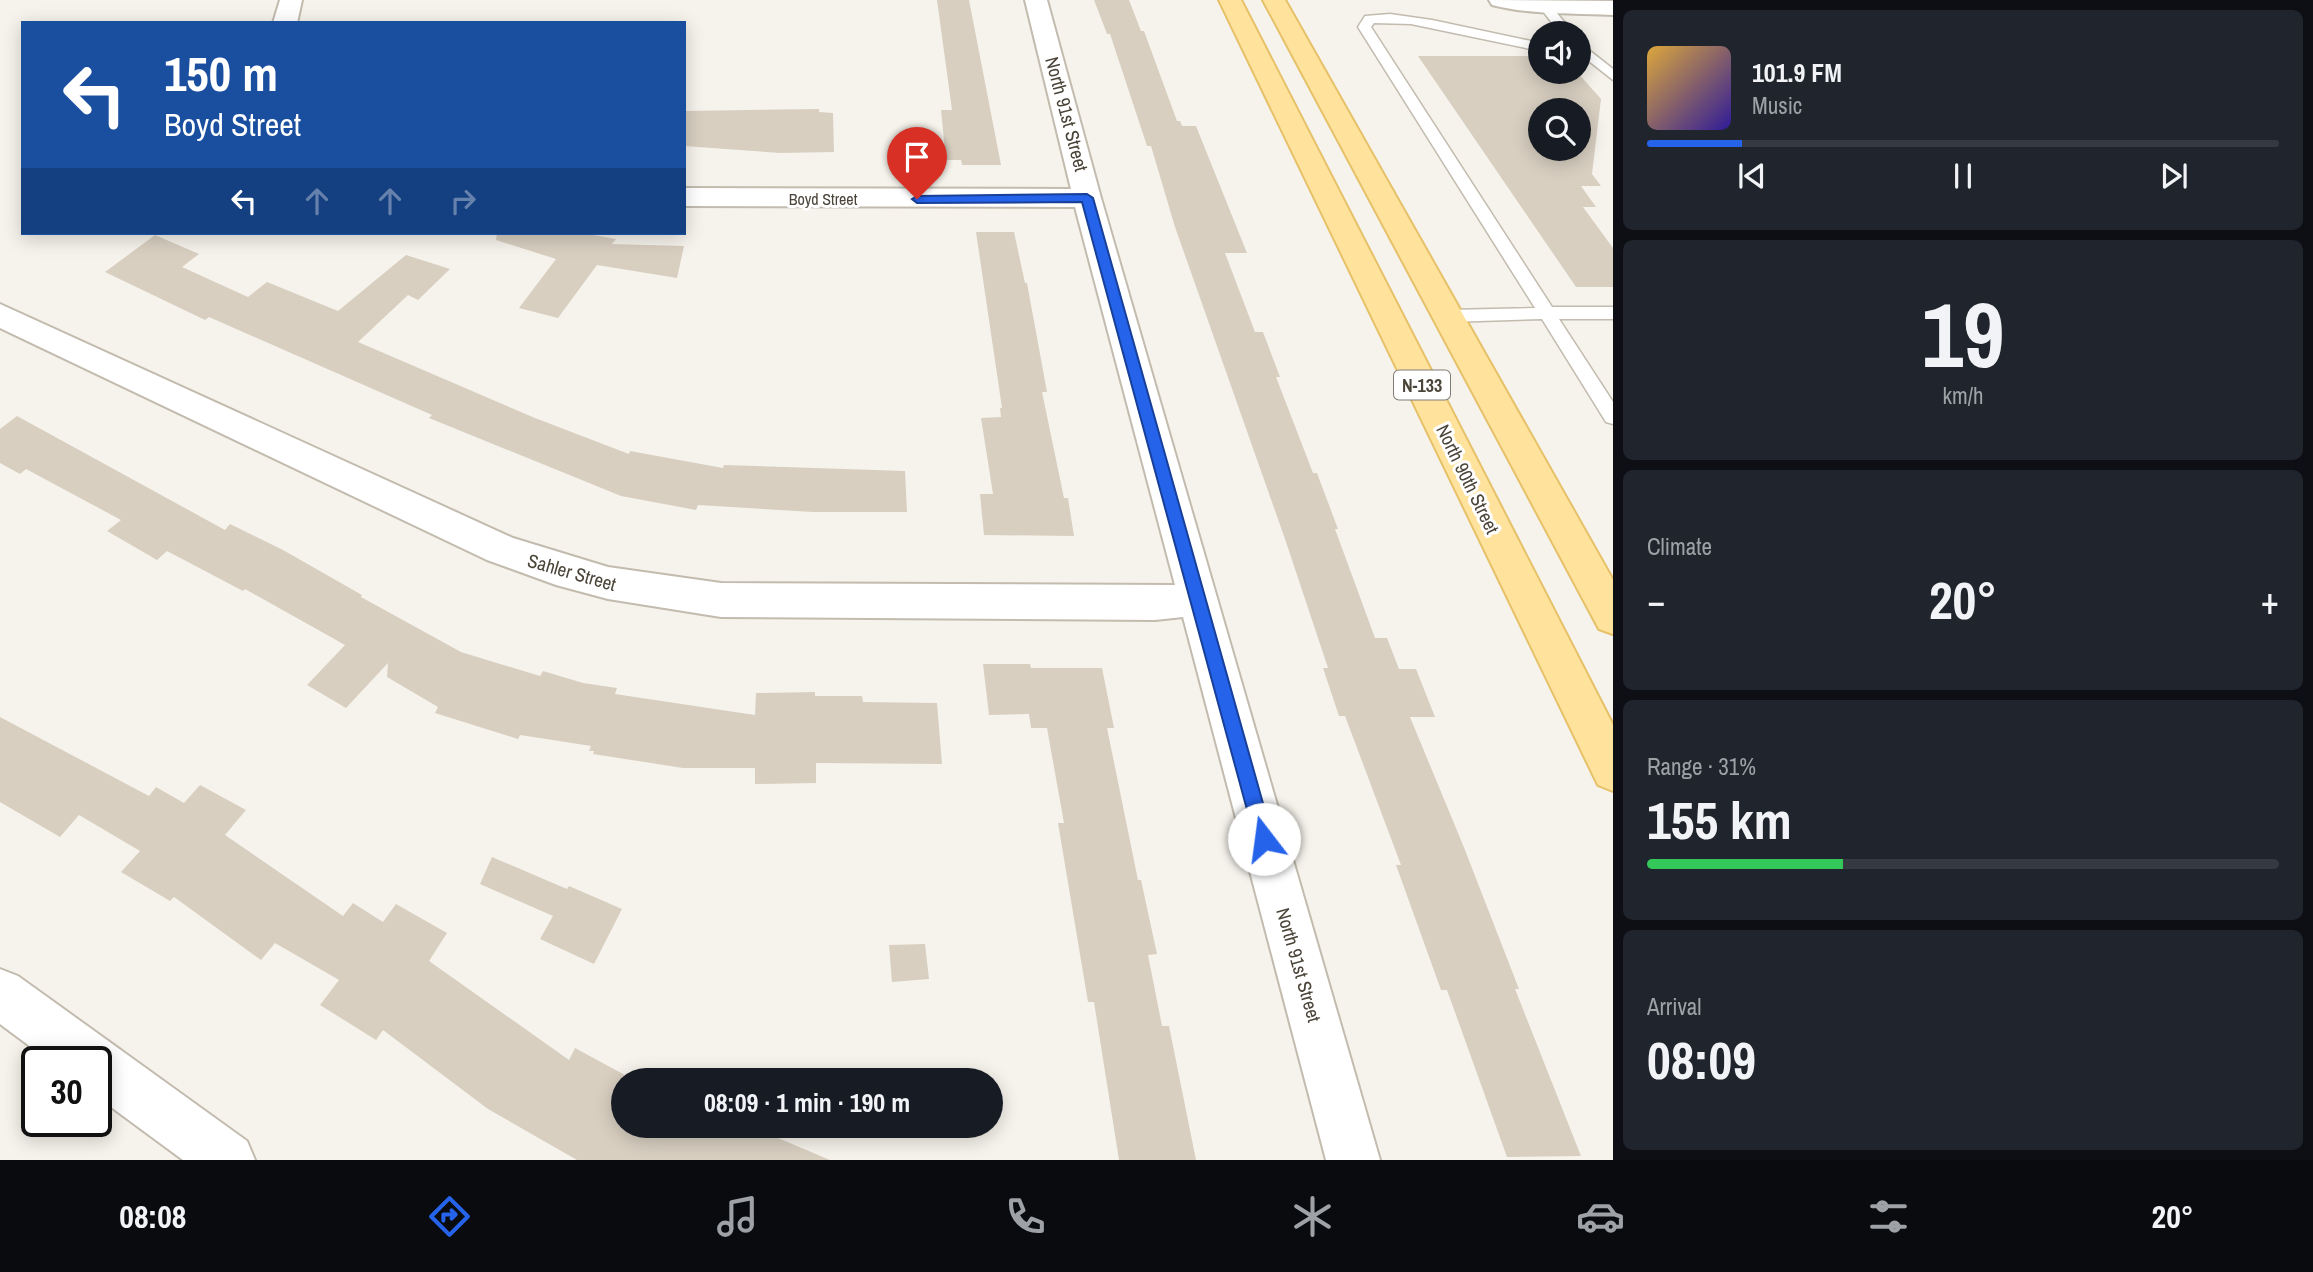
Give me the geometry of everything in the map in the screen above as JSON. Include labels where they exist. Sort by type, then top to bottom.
[{"type":"main road","name":"North 90th Street","points":[[1230,0],[1613,770]]},
{"type":"main road","name":"N-133","points":[[1274,0],[1613,617]]},
{"type":"street","points":[[286,21],[291,0]]},
{"type":"street","name":"North 91st Street","points":[[1036,0],[1087,198],[1353,1160]]},
{"type":"street","points":[[1500,0],[1613,8]]},
{"type":"street","name":"Boyd Street","points":[[686,197],[1087,198]]},
{"type":"street","name":"Sahler Street","points":[[0,315],[500,549],[586,580],[650,593],[721,600],[1156,603],[1197,599]]},
{"type":"street","points":[[0,994],[72,1046]]},
{"type":"street","points":[[112,1075],[228,1160]]},
{"type":"lane","points":[[1536,3],[1555,21]]},
{"type":"lane","points":[[1528,45],[1392,17],[1370,19],[1364,27],[1613,417]]},
{"type":"lane","points":[[1591,57],[1613,76]]},
{"type":"lane","points":[[1448,316],[1613,313]]},
{"type":"building","points":[[937,0],[969,0],[1001,165],[962,165],[961,160],[946,160],[941,110],[952,110]]},
{"type":"building","points":[[1094,0],[1129,0],[1141,31],[1144,31],[1177,121],[1180,121],[1182,126],[1196,126],[1247,253],[1225,253],[1255,332],[1263,332],[1280,377],[1276,377],[1313,473],[1317,473],[1375,638],[1387,638],[1399,669],[1416,669],[1435,717],[1410,717],[1463,845],[1519,989],[1515,989],[1581,1156],[1507,1157],[1447,990],[1441,990],[1396,865],[1401,865],[1345,716],[1339,716],[1323,668],[1328,668],[1175,227],[1151,146],[1147,146],[1110,34],[1107,34]]},
{"type":"building","points":[[1418,56],[1528,56],[1528,84],[1588,84],[1601,99],[1592,174],[1601,186],[1581,186],[1596,207],[1583,207],[1613,248],[1613,287],[1576,287]]},
{"type":"building","points":[[819,109],[819,112],[833,113],[834,152],[780,153],[686,146],[686,111]]},
{"type":"building","points":[[976,232],[1014,232],[1027,283],[1047,392],[1042,392],[1064,498],[1068,498],[1074,536],[984,535],[980,494],[993,494],[981,418],[1001,417],[1002,408]]},
{"type":"building","points":[[155,235],[199,254],[182,267],[248,297],[267,282],[338,311],[406,255],[450,269],[418,300],[408,295],[358,342],[535,418],[629,454],[630,451],[723,468],[724,465],[905,471],[907,512],[813,512],[698,505],[696,510],[621,496],[429,418],[432,415],[209,317],[205,320],[105,272]]},
{"type":"building","points":[[497,235],[593,235],[616,239],[612,244],[684,246],[677,278],[597,265],[558,318],[519,308],[556,259],[496,240]]},
{"type":"building","points":[[17,416],[225,530],[230,524],[283,550],[461,652],[540,676],[543,671],[583,683],[617,688],[615,694],[755,715],[756,693],[815,692],[815,696],[862,696],[863,702],[937,703],[942,764],[816,763],[816,783],[755,784],[755,768],[683,768],[593,754],[594,751],[589,751],[591,746],[520,735],[518,739],[435,713],[438,707],[387,677],[388,663],[346,708],[307,685],[345,645],[245,589],[243,591],[167,551],[157,560],[107,531],[121,520],[26,469],[20,474],[0,463],[0,429]]},
{"type":"building","points":[[983,664],[1030,664],[1031,668],[1102,668],[1114,728],[1107,728],[1138,880],[1141,880],[1157,954],[1148,955],[1162,1026],[1169,1026],[1196,1160],[1119,1160],[1094,1002],[1088,1002],[1058,823],[1064,823],[1047,728],[1031,728],[1029,714],[989,715]]},
{"type":"building","points":[[0,717],[149,796],[156,787],[184,803],[200,785],[246,810],[225,835],[343,916],[353,903],[383,922],[396,904],[447,933],[429,961],[569,1060],[575,1048],[612,1068],[611,1138],[778,1138],[830,1160],[577,1160],[488,1109],[383,1030],[376,1040],[320,1005],[339,980],[275,943],[261,960],[174,897],[170,901],[121,872],[140,851],[79,815],[60,837],[0,802]]},
{"type":"building","points":[[492,857],[622,909],[594,964],[540,939],[553,916],[480,884]]},
{"type":"building","points":[[925,944],[929,979],[892,982],[889,945]]},
{"type":"route","points":[[917,199],[1087,198],[1264,839]]}]
